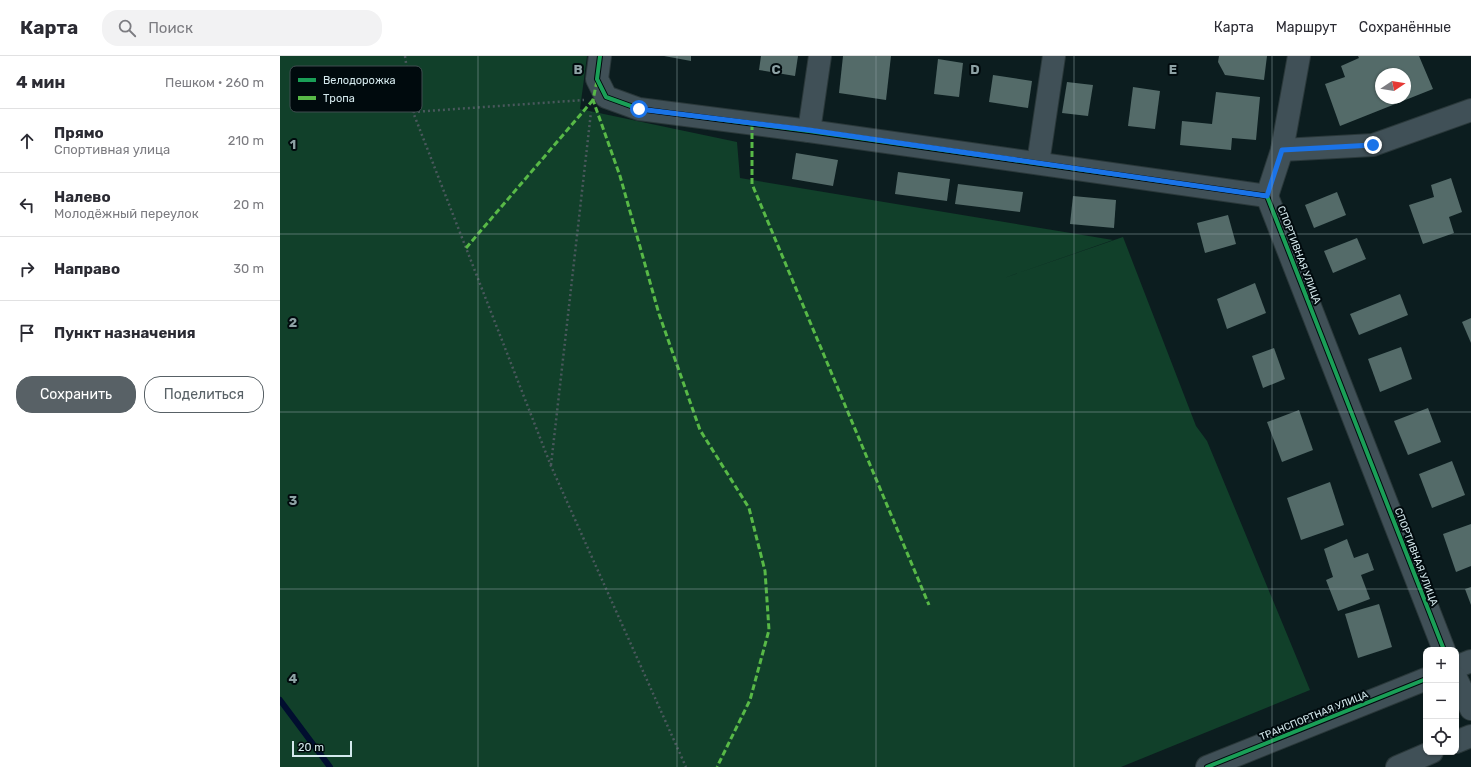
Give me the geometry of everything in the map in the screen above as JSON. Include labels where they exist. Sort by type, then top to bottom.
[{"type":"street","name":"СПОРТИВНАЯ УЛИЦА","points":[[600,56],[597,78],[606,97],[639,109],[809,130],[1267,196],[1443,647]]},
{"type":"street","points":[[809,130],[820,56]]},
{"type":"street","points":[[1038,163],[1054,56]]},
{"type":"street","points":[[1267,196],[1282,150],[1299,56]]},
{"type":"street","points":[[1282,150],[1373,145],[1471,110]]},
{"type":"street","points":[[1459,666],[1471,662]]},
{"type":"street","name":"ТРАНСПОРТНАЯ УЛИЦА","points":[[1207,767],[1423,680]]},
{"type":"street","points":[[1458,683],[1471,709]]},
{"type":"street","points":[[1459,741],[1471,736]]},
{"type":"street","points":[[1397,767],[1425,755]]},
{"type":"path","points":[[405,56],[406,66]]},
{"type":"path","points":[[422,111],[585,100]]},
{"type":"path","points":[[551,466],[592,108]]},
{"type":"path","points":[[413,112],[551,466],[686,767]]},
{"type":"green space","points":[[280,56],[587,56],[580,109],[737,142],[740,178],[1113,240],[1004,278],[1123,237],[1196,426],[1207,441],[1310,690],[1121,767],[280,767]]},
{"type":"building","points":[[664,56],[691,56],[691,61]]},
{"type":"building","points":[[761,56],[798,56],[795,76],[759,70]]},
{"type":"building","points":[[843,56],[891,56],[886,100],[839,93]]},
{"type":"building","points":[[1219,56],[1267,56],[1264,80],[1225,75],[1218,62]]},
{"type":"building","points":[[1358,56],[1419,56],[1433,89],[1411,98],[1411,68],[1375,68],[1375,104],[1395,104],[1340,126],[1325,84],[1345,77],[1341,66],[1359,58]]},
{"type":"building","points":[[938,59],[963,63],[959,97],[934,94]]},
{"type":"building","points":[[993,75],[1032,81],[1028,108],[989,102]]},
{"type":"building","points":[[1067,82],[1093,85],[1088,116],[1062,113]]},
{"type":"building","points":[[1133,87],[1160,91],[1155,129],[1128,126]]},
{"type":"building","points":[[1216,92],[1260,97],[1256,140],[1232,138],[1231,150],[1180,145],[1182,121],[1212,124]]},
{"type":"building","points":[[796,153],[838,160],[833,186],[792,179]]},
{"type":"building","points":[[898,172],[950,179],[947,201],[895,194]]},
{"type":"building","points":[[1451,178],[1462,212],[1449,217],[1454,233],[1423,244],[1409,205],[1434,197],[1431,185]]},
{"type":"building","points":[[958,184],[1023,192],[1020,212],[955,204]]},
{"type":"building","points":[[1337,192],[1346,215],[1314,228],[1305,205]]},
{"type":"building","points":[[1073,196],[1116,200],[1114,228],[1070,224]]},
{"type":"building","points":[[1228,215],[1236,244],[1205,253],[1197,223]]},
{"type":"building","points":[[1357,238],[1366,259],[1333,273],[1324,251]]},
{"type":"building","points":[[1255,283],[1266,313],[1227,329],[1217,299]]},
{"type":"building","points":[[1400,294],[1408,315],[1359,335],[1350,314]]},
{"type":"building","points":[[1471,318],[1471,343],[1462,322]]},
{"type":"building","points":[[1401,347],[1412,379],[1380,392],[1368,359]]},
{"type":"building","points":[[1274,348],[1285,379],[1263,388],[1252,356]]},
{"type":"building","points":[[1428,408],[1441,442],[1408,455],[1394,421]]},
{"type":"building","points":[[1299,410],[1313,450],[1282,462],[1267,422]]},
{"type":"building","points":[[1452,461],[1465,495],[1432,508],[1419,474]]},
{"type":"building","points":[[1330,482],[1344,525],[1301,540],[1287,498]]},
{"type":"building","points":[[1471,524],[1471,566],[1456,572],[1443,534]]},
{"type":"building","points":[[1347,539],[1354,558],[1368,553],[1374,570],[1361,575],[1370,599],[1338,611],[1326,580],[1333,577],[1324,549]]},
{"type":"building","points":[[1471,587],[1471,605],[1465,589]]},
{"type":"building","points":[[1379,604],[1392,647],[1358,658],[1345,614]]},
{"type":"waterway","points":[[280,700],[330,767]]},
{"type":"marked path","points":[[597,81],[593,100],[620,176],[659,314],[700,430],[749,508],[765,571],[769,630],[750,700],[717,767]]},
{"type":"marked path","points":[[466,248],[593,100]]},
{"type":"marked path","points":[[752,124],[752,184],[929,605]]},
{"type":"cycle path","points":[[600,56],[597,79],[606,97],[639,109],[809,131],[1267,196],[1443,647]]},
{"type":"cycle path","points":[[1207,767],[1423,680]]},
{"type":"route","points":[[639,109],[809,130],[1267,196],[1282,150],[1373,145]]}]
